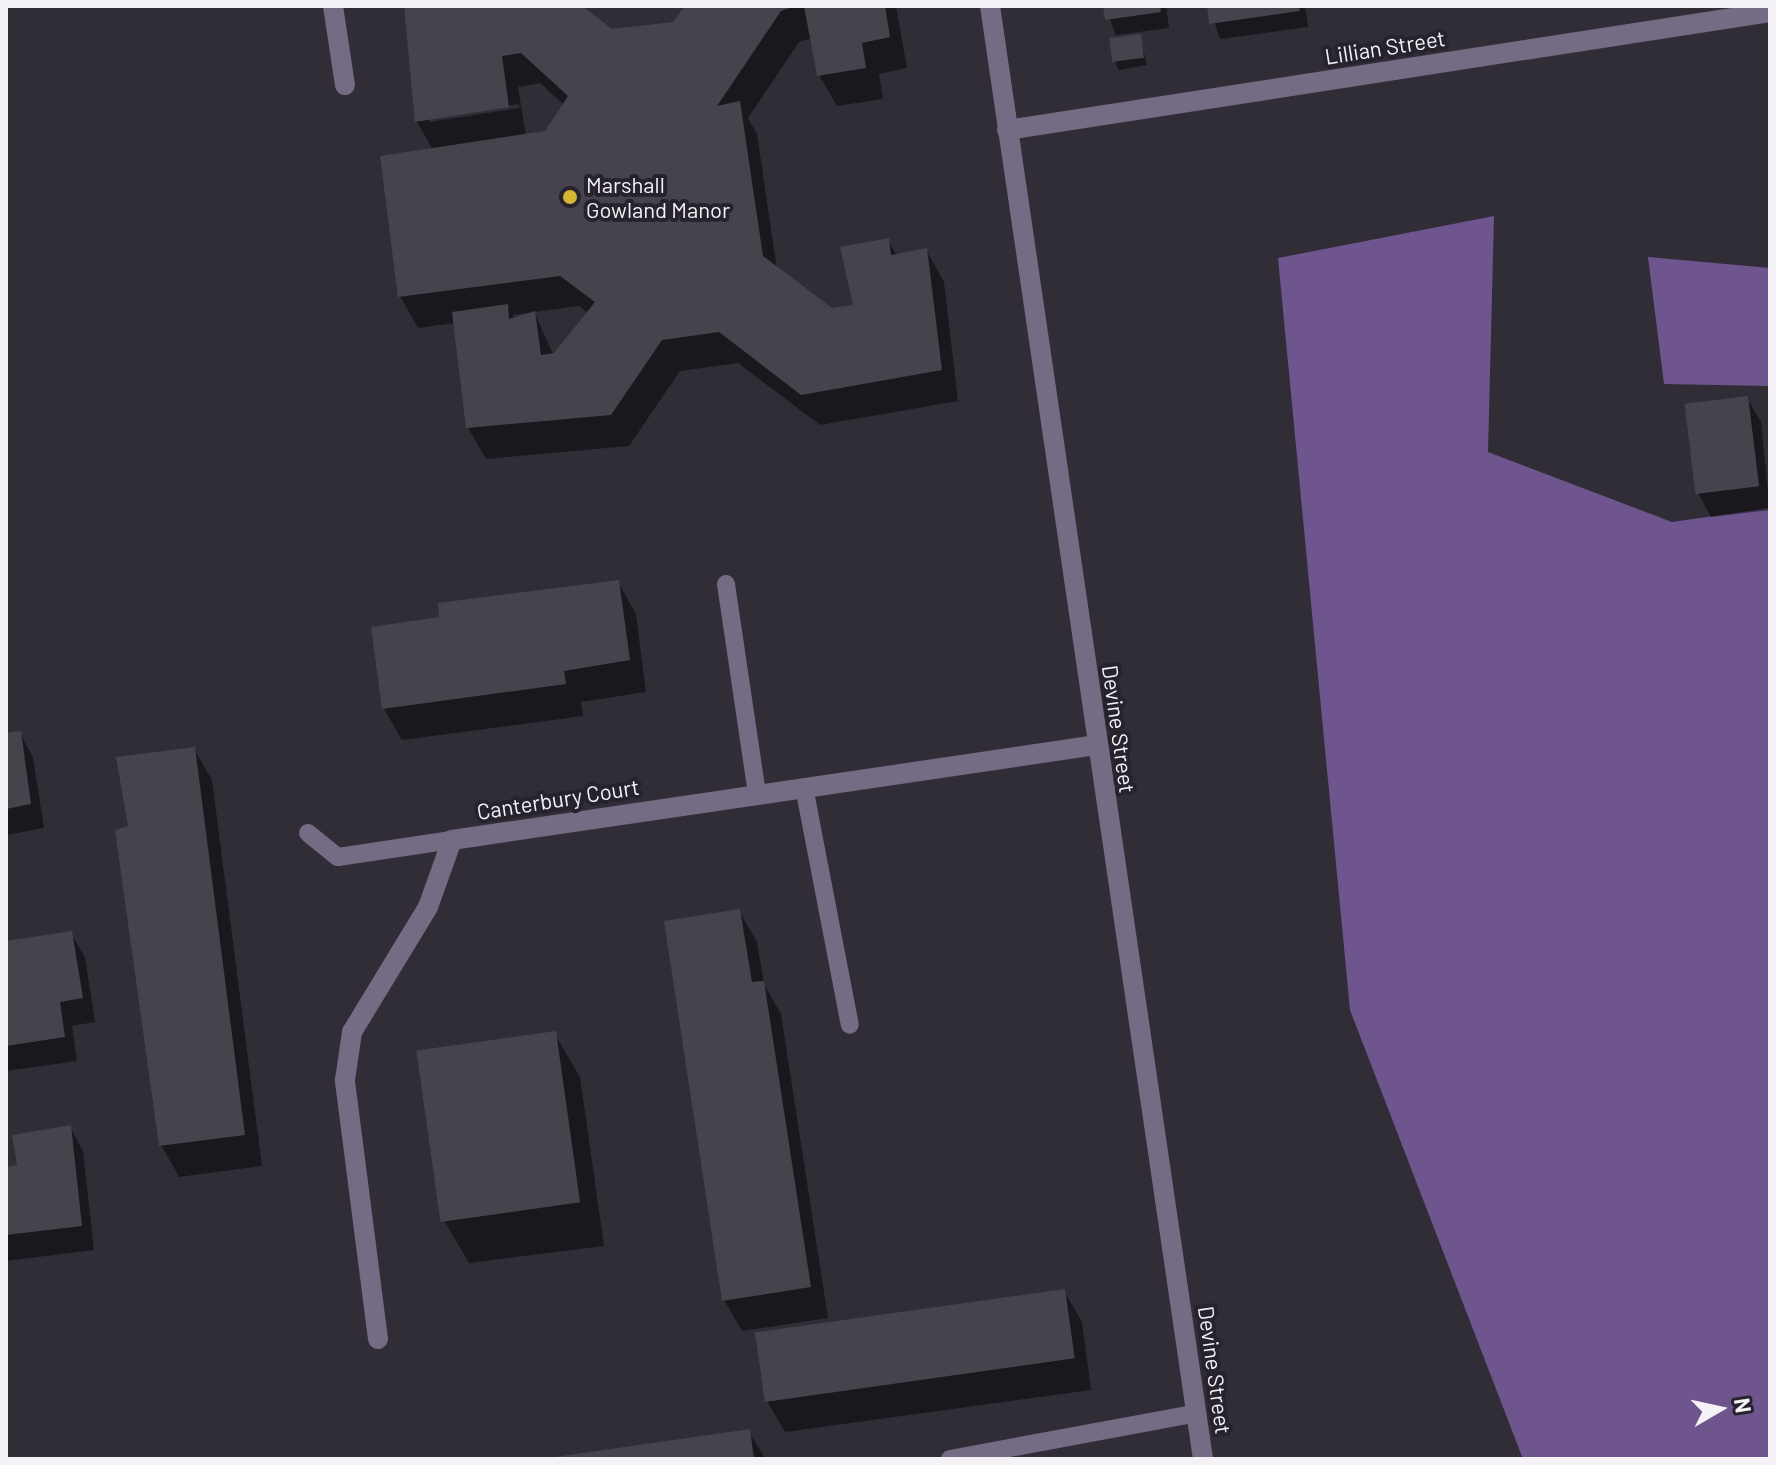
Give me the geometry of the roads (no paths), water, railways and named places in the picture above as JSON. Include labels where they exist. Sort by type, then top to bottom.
[{"type":"street","points":[[333,6],[345,85]]},
{"type":"street","name":"Devine Street","points":[[990,6],[1203,1459]]},
{"type":"street","name":"Lillian Street","points":[[1007,130],[1770,12]]},
{"type":"street","name":"Canterbury Court","points":[[378,1339],[345,1080],[352,1032],[428,907],[452,840],[1097,745]]},
{"type":"lane","points":[[726,584],[757,794]]},
{"type":"lane","points":[[804,787],[850,1025]]},
{"type":"lane","points":[[308,833],[338,857],[452,840]]},
{"type":"lane","points":[[950,1459],[1197,1413]]},
{"type":"place","name":"Marshall Gowland Manor","points":[[570,197]]}]
